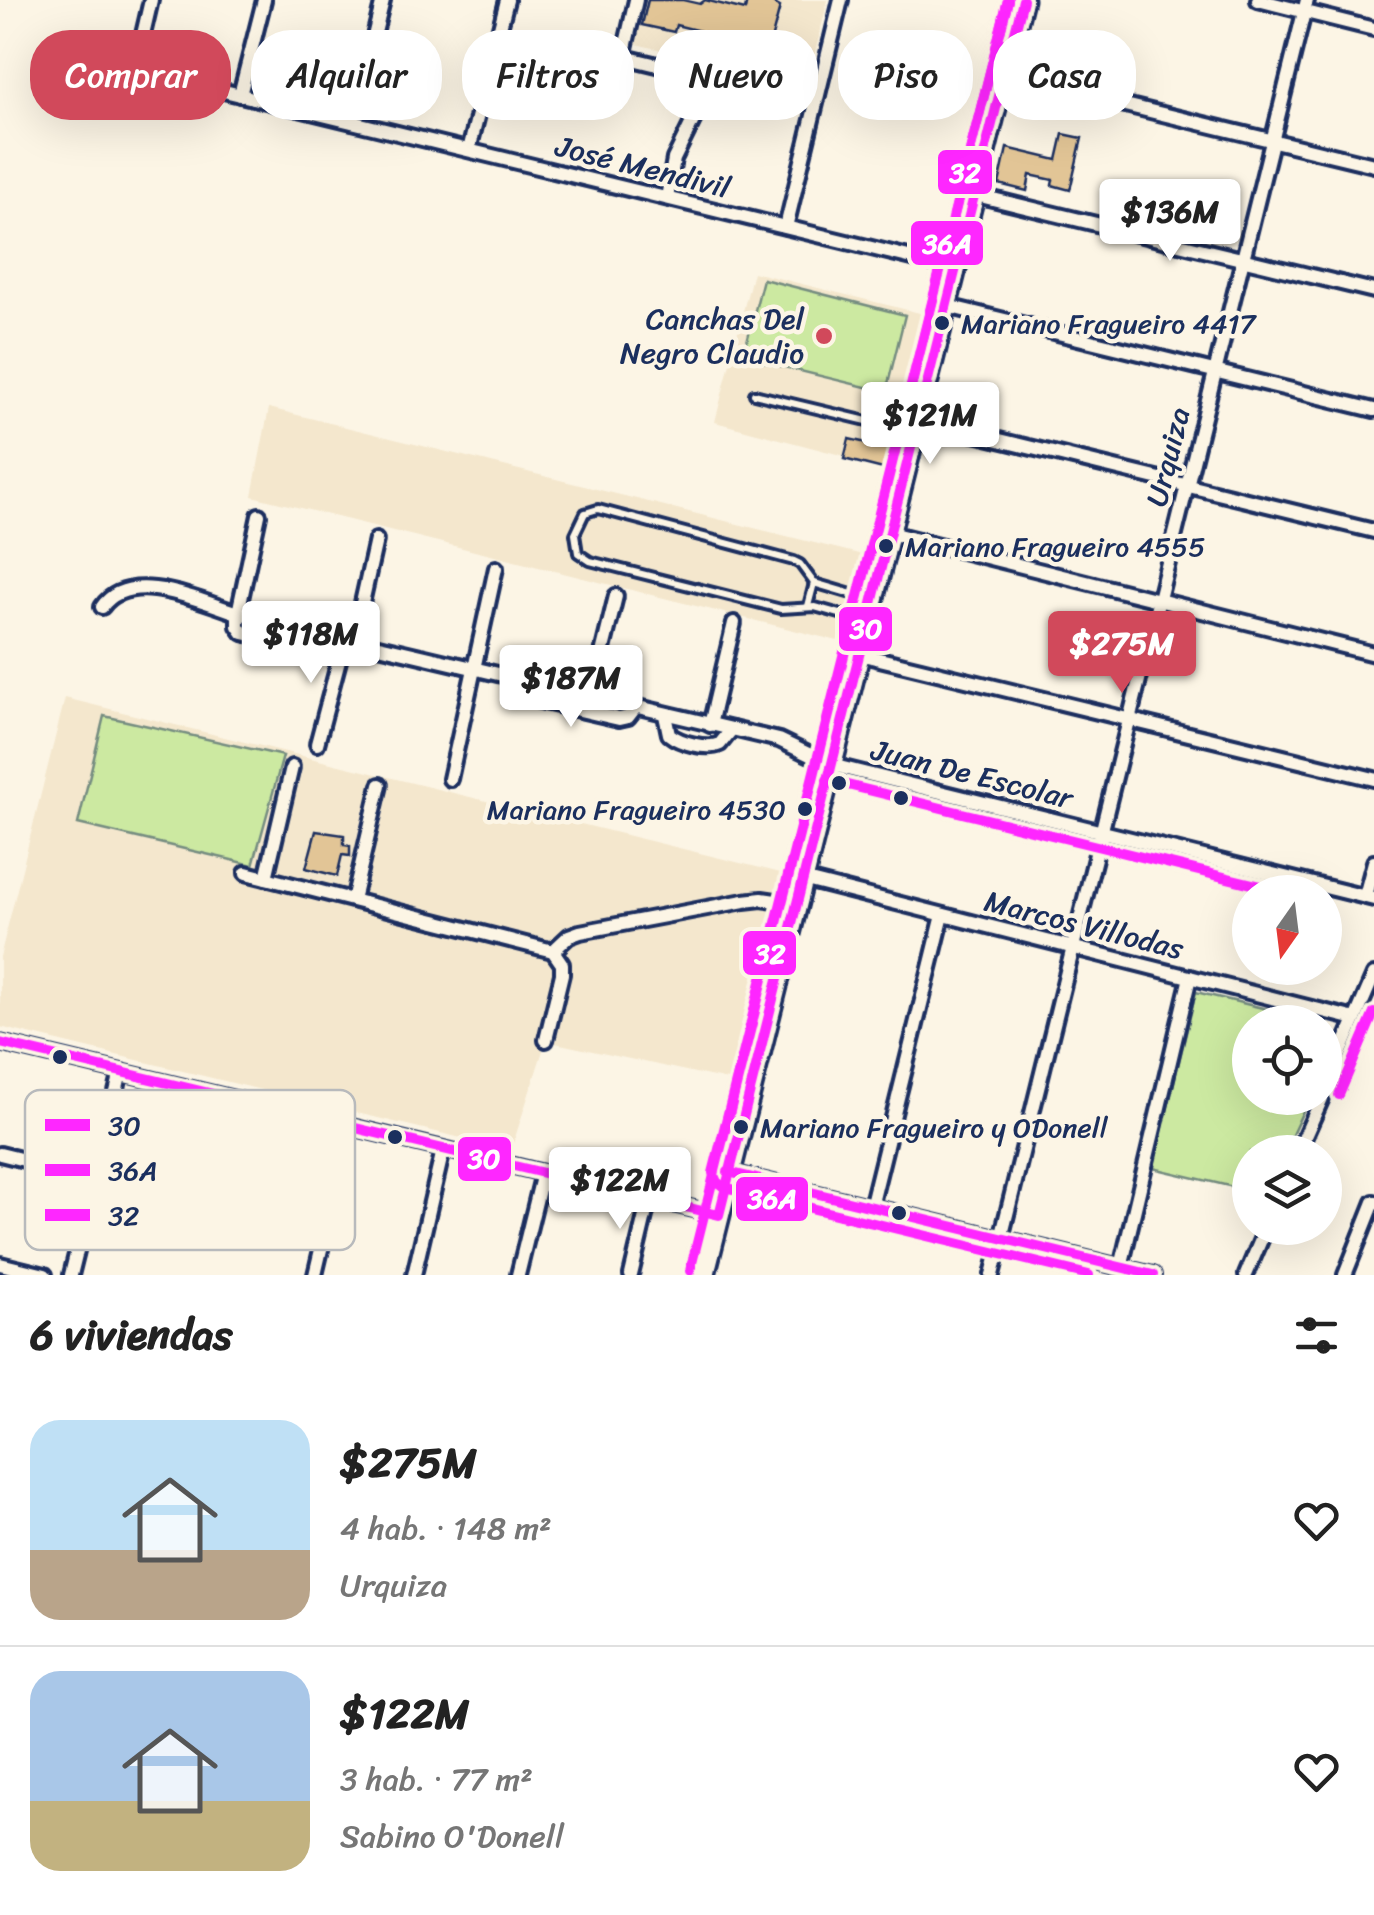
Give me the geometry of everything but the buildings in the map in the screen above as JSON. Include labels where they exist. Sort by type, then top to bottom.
[{"type":"main road","points":[[1016,30],[1024,0]]},
{"type":"main road","points":[[704,1275],[994,120]]},
{"type":"street","points":[[144,30],[151,0]]},
{"type":"street","points":[[240,95],[264,0]]},
{"type":"street","points":[[353,122],[383,0]]},
{"type":"street","points":[[469,150],[508,0]]},
{"type":"street","points":[[629,30],[636,0]]},
{"type":"street","points":[[818,92],[840,0]]},
{"type":"street","points":[[1258,0],[1306,6],[1374,29]]},
{"type":"street","name":"Urquiza","points":[[992,1275],[1306,6]]},
{"type":"street","name":"José Mendivil","points":[[231,93],[958,268]]},
{"type":"street","points":[[1136,107],[1374,164]]},
{"type":"street","points":[[667,198],[674,158],[693,120]]},
{"type":"street","points":[[786,227],[811,120]]},
{"type":"street","points":[[976,195],[1374,291]]},
{"type":"street","points":[[947,306],[1374,410]]},
{"type":"street","points":[[916,426],[1374,531]]},
{"type":"street","points":[[238,613],[259,515]]},
{"type":"street","points":[[890,533],[1374,654]]},
{"type":"street","points":[[318,744],[376,540]]},
{"type":"street","points":[[450,779],[496,568]]},
{"type":"street","name":"Juan De Escolar","points":[[102,607],[115,594],[164,588],[238,613],[779,740],[830,765],[1370,898]]},
{"type":"street","points":[[592,698],[616,596]]},
{"type":"street","points":[[710,725],[734,623]]},
{"type":"street","points":[[859,654],[1374,779]]},
{"type":"street","points":[[518,680],[527,696],[536,700],[619,719],[628,717],[635,708]]},
{"type":"street","points":[[666,715],[669,734],[674,739],[706,746],[720,744],[732,729]]},
{"type":"street","points":[[266,878],[292,767]]},
{"type":"street","points":[[353,900],[380,785]]},
{"type":"street","points":[[1370,898],[1374,862]]},
{"type":"street","points":[[246,872],[553,951],[562,964],[562,974],[546,1040]]},
{"type":"street","name":"Marcos Villodas","points":[[802,879],[1355,1019]]},
{"type":"street","points":[[553,951],[569,936],[580,932],[744,900],[795,904]]},
{"type":"street","points":[[871,1207],[943,915]]},
{"type":"street","points":[[1342,1050],[1374,974]]},
{"type":"street","points":[[1120,1267],[1190,977]]},
{"type":"street","points":[[0,1043],[197,1090]]},
{"type":"street","points":[[117,1090],[121,1072]]},
{"type":"street","points":[[355,1127],[719,1215]]},
{"type":"street","points":[[414,1275],[443,1150]]},
{"type":"street","points":[[0,1154],[25,1160]]},
{"type":"street","points":[[728,1172],[1002,1238],[1104,1269],[1120,1267],[1153,1275]]},
{"type":"street","points":[[518,1275],[543,1173]]},
{"type":"street","points":[[631,1275],[649,1199]]},
{"type":"street","points":[[1344,1275],[1374,1202]]},
{"type":"street","points":[[1246,1275],[1259,1245]]},
{"type":"street","points":[[71,1275],[77,1250]]},
{"type":"street","points":[[315,1275],[321,1250]]},
{"type":"street","points":[[0,1264],[45,1275]]},
{"type":"lane","points":[[754,394],[916,426]]},
{"type":"lane","points":[[868,622],[808,607],[781,609],[590,561],[578,553],[574,534],[585,514],[598,509],[794,561],[814,583],[873,601]]},
{"type":"lane","points":[[808,607],[814,583]]},
{"type":"shaded area","points":[[645,0],[828,0],[818,40],[818,30],[654,30],[654,48],[636,44]]},
{"type":"shaded area","name":"Canchas Del Negro Claudio","points":[[753,272],[932,316],[894,469],[715,422]]},
{"type":"shaded area","points":[[269,408],[867,556],[846,643],[252,496]]},
{"type":"shaded area","points":[[65,698],[785,874],[737,1082],[546,1041],[511,1150],[355,1112],[355,1090],[262,1090],[0,1027],[0,957]]},
{"type":"green space","name":"Canchas Del Negro Claudio","points":[[763,279],[905,315],[886,392],[743,357]]},
{"type":"green space","points":[[104,716],[283,756],[253,865],[78,824]]},
{"type":"green space","points":[[1196,992],[1250,1005],[1232,1005],[1232,1115],[1301,1115],[1292,1135],[1232,1135],[1232,1187],[1153,1168]]},
{"type":"transit line","name":"36A","points":[[1008,0],[713,1173],[724,1187],[1089,1275]]},
{"type":"transit line","name":"32","points":[[690,1271],[1008,0]]},
{"type":"transit line","name":"30","points":[[355,1128],[719,1215],[1023,0]]},
{"type":"transit line","name":"36A","points":[[827,780],[1232,879]]},
{"type":"transit line","name":"36A","points":[[1342,1088],[1374,1013]]},
{"type":"transit line","name":"30","points":[[0,1043],[196,1090]]},
{"type":"transit line","name":"30","points":[[728,1172],[1153,1275]]},
{"type":"place","name":"Mariano Fragueiro 4417","points":[[942,323]]},
{"type":"place","name":"Canchas Del Negro Claudio","points":[[824,336]]},
{"type":"place","name":"Mariano Fragueiro 4555","points":[[886,546]]},
{"type":"place","name":"Mariano Fragueiro 4530","points":[[805,809]]},
{"type":"place","name":"Mariano Fragueiro y ODonell","points":[[741,1127]]}]
